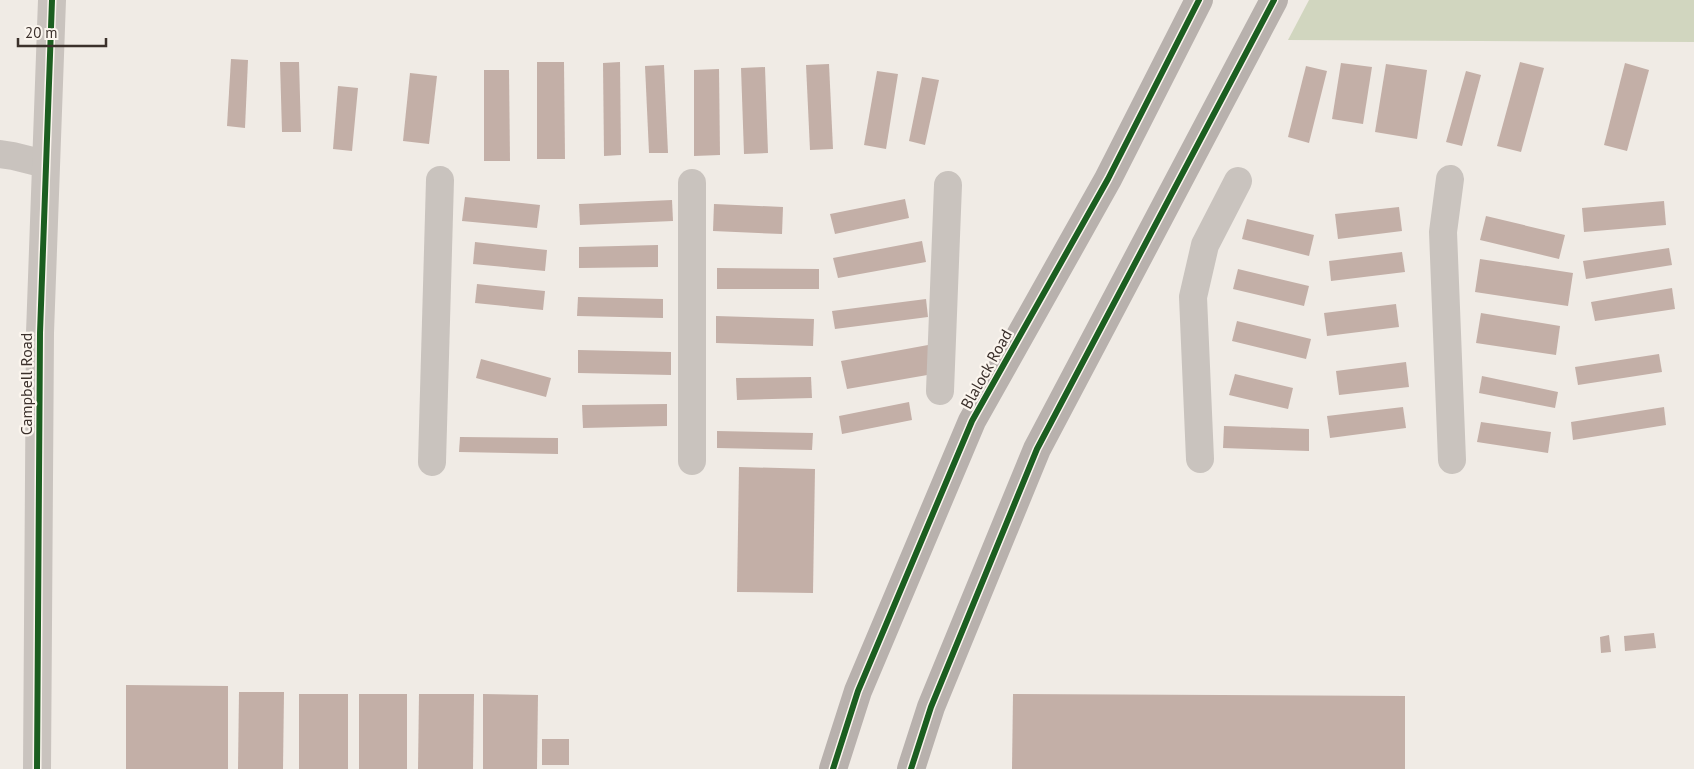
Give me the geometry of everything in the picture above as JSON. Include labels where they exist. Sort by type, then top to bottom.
[{"type":"main road","name":"Blalock Road","points":[[834,769],[858,691],[972,421],[1108,179],[1198,0]]},
{"type":"main road","points":[[911,769],[931,708],[1037,448],[1274,0]]},
{"type":"street","name":"Campbell Road","points":[[37,769],[40,333],[52,0]]},
{"type":"street","points":[[0,154],[45,164]]},
{"type":"street","points":[[1450,178],[1443,232],[1452,460]]},
{"type":"street","points":[[432,462],[440,180]]},
{"type":"street","points":[[1200,459],[1193,298],[1204,245],[1238,181]]},
{"type":"street","points":[[692,183],[692,461]]},
{"type":"street","points":[[940,391],[948,185]]},
{"type":"green space","points":[[1309,0],[1694,0],[1694,42],[1288,40]]},
{"type":"building","points":[[231,59],[248,60],[245,128],[227,126]]},
{"type":"building","points":[[280,62],[299,62],[301,132],[282,132]]},
{"type":"building","points":[[537,62],[564,62],[565,159],[537,159]]},
{"type":"building","points":[[620,62],[621,155],[604,156],[603,63]]},
{"type":"building","points":[[1520,62],[1544,68],[1521,152],[1497,146]]},
{"type":"building","points":[[1341,63],[1372,67],[1363,124],[1332,119]]},
{"type":"building","points":[[1625,63],[1649,70],[1627,151],[1604,145]]},
{"type":"building","points":[[829,64],[833,149],[810,150],[806,65]]},
{"type":"building","points":[[1386,64],[1427,70],[1417,139],[1375,132]]},
{"type":"building","points":[[664,65],[668,153],[649,153],[645,66]]},
{"type":"building","points":[[1306,66],[1327,71],[1309,143],[1288,137]]},
{"type":"building","points":[[765,67],[768,153],[744,154],[741,68]]},
{"type":"building","points":[[719,69],[720,155],[694,156],[694,70]]},
{"type":"building","points":[[484,70],[509,70],[510,161],[484,161]]},
{"type":"building","points":[[877,71],[898,74],[886,149],[864,145]]},
{"type":"building","points":[[1466,71],[1481,75],[1462,146],[1446,142]]},
{"type":"building","points":[[410,73],[437,76],[429,144],[403,141]]},
{"type":"building","points":[[922,77],[939,80],[925,145],[909,141]]},
{"type":"building","points":[[338,86],[358,88],[352,151],[333,149]]},
{"type":"building","points":[[465,197],[540,205],[537,228],[462,221]]},
{"type":"building","points":[[905,199],[909,218],[835,234],[830,214]]},
{"type":"building","points":[[672,200],[673,221],[580,225],[579,204]]},
{"type":"building","points":[[1664,201],[1666,225],[1584,232],[1582,208]]},
{"type":"building","points":[[714,204],[783,207],[782,234],[713,231]]},
{"type":"building","points":[[1399,207],[1402,231],[1338,239],[1335,214]]},
{"type":"building","points":[[1486,216],[1565,235],[1559,259],[1480,240]]},
{"type":"building","points":[[1247,219],[1314,235],[1309,256],[1242,239]]},
{"type":"building","points":[[922,241],[926,262],[838,278],[833,258]]},
{"type":"building","points":[[475,242],[547,250],[545,271],[473,264]]},
{"type":"building","points":[[658,245],[658,267],[579,268],[579,247]]},
{"type":"building","points":[[1669,248],[1672,265],[1586,279],[1583,261]]},
{"type":"building","points":[[1402,252],[1405,272],[1331,281],[1329,261]]},
{"type":"building","points":[[1480,259],[1573,273],[1568,306],[1475,292]]},
{"type":"building","points":[[717,268],[819,269],[819,289],[717,289]]},
{"type":"building","points":[[1238,269],[1309,286],[1304,306],[1233,289]]},
{"type":"building","points":[[477,284],[545,291],[543,310],[475,303]]},
{"type":"building","points":[[1672,288],[1675,309],[1595,321],[1591,302]]},
{"type":"building","points":[[578,297],[663,299],[663,318],[577,316]]},
{"type":"building","points":[[926,299],[928,317],[835,329],[832,311]]},
{"type":"building","points":[[1396,304],[1399,327],[1327,336],[1324,313]]},
{"type":"building","points":[[1481,313],[1560,326],[1556,355],[1476,343]]},
{"type":"building","points":[[716,316],[814,319],[813,346],[716,343]]},
{"type":"building","points":[[1237,321],[1311,339],[1306,359],[1232,341]]},
{"type":"building","points":[[928,345],[933,374],[847,389],[841,361]]},
{"type":"building","points":[[578,350],[671,352],[671,375],[578,373]]},
{"type":"building","points":[[1659,354],[1662,372],[1578,385],[1575,367]]},
{"type":"building","points":[[481,359],[551,378],[546,397],[476,378]]},
{"type":"building","points":[[1406,362],[1409,387],[1339,395],[1336,371]]},
{"type":"building","points":[[1235,374],[1293,388],[1288,409],[1229,395]]},
{"type":"building","points":[[1482,376],[1558,392],[1555,408],[1479,393]]},
{"type":"building","points":[[811,377],[812,398],[737,400],[736,378]]},
{"type":"building","points":[[909,402],[912,420],[842,434],[839,416]]},
{"type":"building","points":[[667,404],[667,426],[583,428],[582,405]]},
{"type":"building","points":[[1403,407],[1406,428],[1330,438],[1327,416]]},
{"type":"building","points":[[1664,407],[1666,425],[1573,440],[1571,422]]},
{"type":"building","points":[[1481,422],[1551,432],[1548,453],[1477,442]]},
{"type":"building","points":[[1224,426],[1309,429],[1309,451],[1223,448]]},
{"type":"building","points":[[717,431],[813,433],[812,450],[717,448]]},
{"type":"building","points":[[460,437],[558,438],[558,454],[459,452]]},
{"type":"building","points":[[739,467],[815,469],[813,593],[737,592]]},
{"type":"building","points":[[1654,633],[1656,648],[1625,651],[1624,636]]},
{"type":"building","points":[[1609,635],[1611,652],[1601,653],[1600,637]]},
{"type":"building","points":[[126,685],[228,686],[228,769],[126,769]]},
{"type":"building","points":[[239,692],[284,692],[283,769],[238,769]]},
{"type":"building","points":[[299,694],[348,694],[348,769],[299,769]]},
{"type":"building","points":[[359,694],[407,694],[407,769],[359,769]]},
{"type":"building","points":[[419,694],[474,694],[473,769],[418,769]]},
{"type":"building","points":[[483,694],[538,695],[537,769],[483,769]]},
{"type":"building","points":[[1013,694],[1405,696],[1405,769],[1012,769]]},
{"type":"building","points":[[542,739],[569,739],[569,765],[542,765]]},
{"type":"cycle path","points":[[37,769],[40,333],[52,0]]},
{"type":"cycle path","points":[[833,769],[858,691],[972,421],[1108,179],[1199,0]]},
{"type":"cycle path","points":[[911,769],[931,707],[1037,449],[1274,0]]}]
